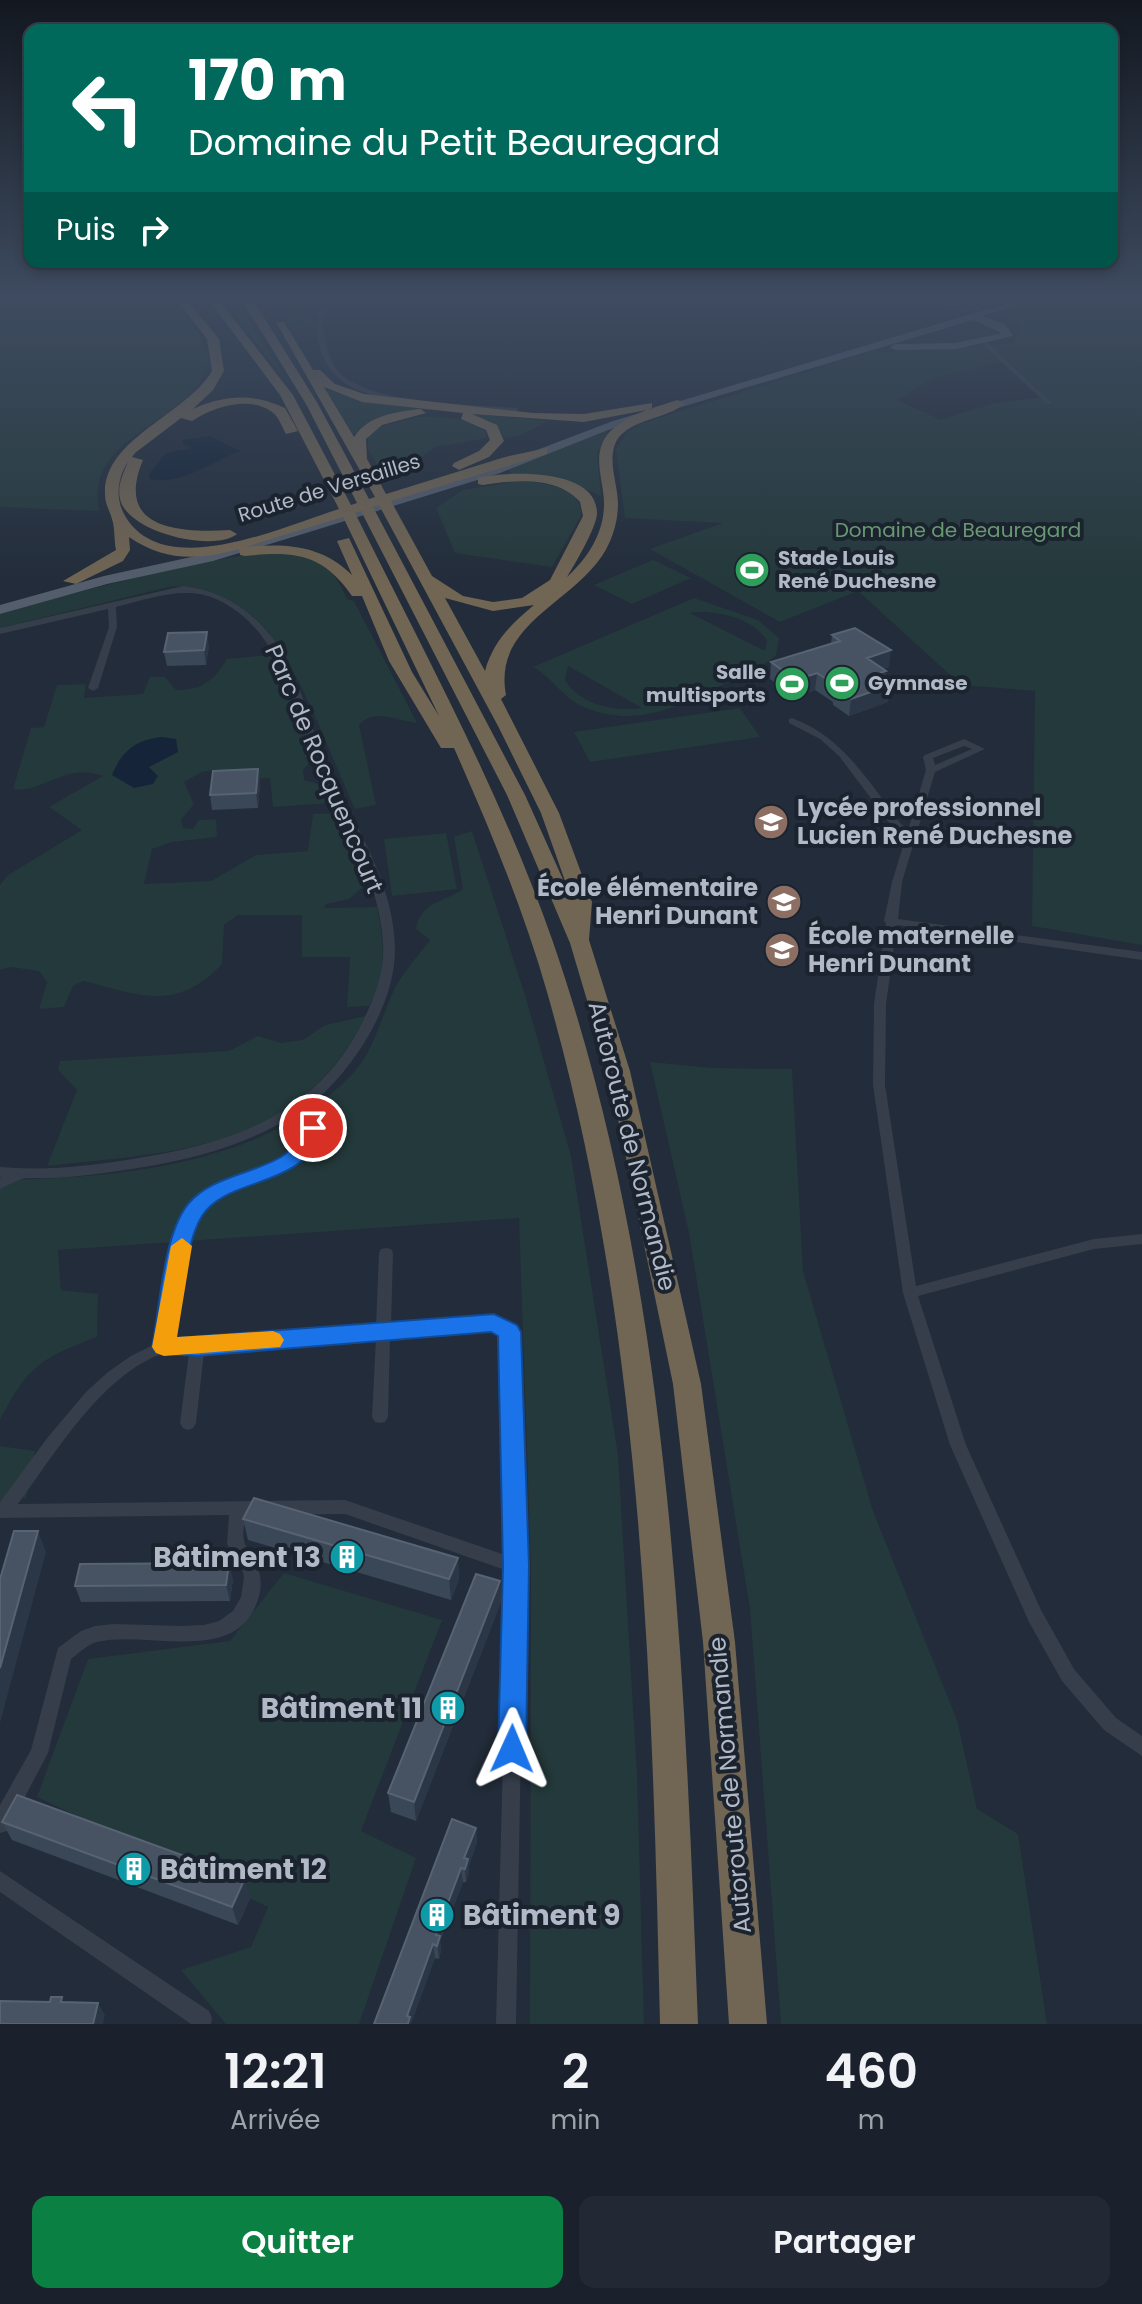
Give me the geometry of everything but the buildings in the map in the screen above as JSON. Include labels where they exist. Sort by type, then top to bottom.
[{"type":"highway","points":[[71,581],[118,558],[123,550],[119,518],[110,495],[120,464],[142,440],[202,394]]},
{"type":"highway","name":"Autoroute de Normandie","points":[[284,394],[474,772],[516,871],[556,988],[583,1081],[604,1170],[637,1371],[663,1636],[679,2024]]},
{"type":"highway","name":"Autoroute de Normandie","points":[[306,394],[516,795],[580,943],[623,1085],[687,1384],[719,1642],[748,2024]]},
{"type":"highway","points":[[323,394],[507,726],[550,813],[582,902],[580,943]]},
{"type":"highway","points":[[357,394],[384,402],[565,419],[661,403]]},
{"type":"highway","points":[[300,523],[217,535],[169,533],[150,525],[137,514],[127,492],[128,475],[149,446],[202,409],[240,401],[277,409],[287,421],[404,671]]},
{"type":"highway","points":[[507,726],[508,720],[493,685],[495,656],[507,638],[574,582],[596,554],[608,527],[611,504],[606,451],[610,440],[633,423],[678,404]]},
{"type":"highway","points":[[361,460],[358,446],[362,433],[379,422],[401,416],[454,414],[480,421],[495,432],[497,441],[489,451],[436,476]]},
{"type":"highway","points":[[119,518],[137,537],[175,553],[201,552],[542,451]]},
{"type":"highway","points":[[410,492],[520,477],[567,486],[584,496],[590,506],[590,516],[556,582],[542,595],[519,603],[491,606],[461,602],[446,595],[419,568]]},
{"type":"highway","points":[[208,558],[273,550],[318,555],[334,563],[346,574],[452,754],[474,772]]},
{"type":"main road","name":"Route de Versailles","points":[[410,492],[436,476],[690,394]]},
{"type":"main road","name":"Route de Versailles","points":[[542,451],[710,394]]},
{"type":"main road","name":"Route de Versailles","points":[[0,610],[104,580],[208,558],[300,523]]},
{"type":"main road","points":[[0,603],[175,553]]},
{"type":"street","points":[[389,394],[516,410]]},
{"type":"street","points":[[1040,394],[1049,403]]},
{"type":"street","name":"Parc de Rocquencourt","points":[[0,631],[174,590],[201,590],[222,597],[265,633],[276,647],[319,759],[356,833],[379,897],[389,941],[385,986],[366,1034],[347,1063],[303,1106],[237,1141],[196,1152],[106,1168],[20,1174],[0,1172]]},
{"type":"street","points":[[93,688],[113,627],[112,604]]},
{"type":"street","points":[[792,721],[834,746],[898,827],[911,831]]},
{"type":"street","points":[[931,770],[980,749],[975,743],[964,742],[928,757],[931,770],[911,831],[890,921],[880,1004],[879,1085],[910,1293],[958,1445],[1035,1616],[1068,1675],[1110,1724],[1142,1747]]},
{"type":"street","points":[[890,921],[1142,956]]},
{"type":"street","points":[[164,1347],[184,1235],[194,1212],[207,1197],[290,1161],[310,1139],[313,1128],[303,1106]]},
{"type":"street","name":"Parc de Rocquencourt","points":[[0,1184],[20,1174]]},
{"type":"street","points":[[910,1293],[1094,1244],[1142,1239]]},
{"type":"street","points":[[380,1417],[386,1253]]},
{"type":"street","points":[[2,1511],[90,1400],[127,1365],[164,1347],[494,1323],[509,1332],[516,1566],[506,2024]]},
{"type":"street","points":[[188,1423],[197,1347]]},
{"type":"street","points":[[0,1824],[39,1753],[64,1654],[94,1634],[220,1632],[245,1612],[255,1585],[251,1566],[235,1544],[238,1507]]},
{"type":"street","points":[[2,1511],[345,1507],[516,1566]]},
{"type":"street","points":[[0,1881],[202,2018],[201,2024]]},
{"type":"green space","points":[[0,394],[189,394],[112,457],[103,472],[98,490],[99,511],[0,507]]},
{"type":"green space","points":[[329,394],[436,410],[392,415],[372,422],[353,435]]},
{"type":"green space","name":"Domaine de Beauregard","points":[[735,394],[906,394],[897,400],[940,420],[996,403],[1043,397],[1040,394],[1142,394],[1142,945],[1032,926],[1035,691],[961,685],[858,591],[780,622],[650,549],[723,523],[625,518],[616,449],[627,432],[643,423]]},
{"type":"green space","points":[[464,413],[547,421],[521,435],[505,438],[491,422]]},
{"type":"green space","points":[[419,417],[462,421],[486,432],[486,438],[436,447],[423,456],[411,474],[387,483],[368,449],[368,434],[378,427]]},
{"type":"green space","points":[[608,431],[597,453],[601,496],[558,477],[512,474],[507,469]]},
{"type":"green space","points":[[520,481],[560,488],[575,498],[580,506],[581,516],[552,567],[455,553],[436,508],[463,490]]},
{"type":"green space","points":[[250,554],[309,557],[330,570],[347,599],[354,601],[417,723],[379,716],[359,725],[376,805],[355,809],[300,684],[274,639],[241,608],[220,597],[197,589],[173,586],[0,628],[0,612],[174,568]]},
{"type":"green space","points":[[653,560],[691,578],[632,604],[594,585]]},
{"type":"green space","points":[[694,598],[758,620],[779,638],[776,655],[759,667],[676,706],[641,715],[605,714],[586,708],[533,667]],"holes":[[[690,613],[718,613],[745,622],[767,640],[765,651]],[[568,666],[642,708],[643,708],[622,709],[589,701],[565,680]]]},
{"type":"green space","points":[[269,655],[277,665],[314,758],[303,770],[304,780],[326,786],[332,803],[273,807],[270,778],[222,781],[217,777],[218,769],[202,772],[184,782],[194,804],[181,820],[183,828],[193,829],[199,820],[216,819],[217,837],[172,842],[152,849],[144,884],[211,881],[256,855],[308,851],[313,814],[341,813],[364,876],[362,888],[349,899],[326,904],[324,908],[377,907],[383,958],[379,982],[369,1006],[347,1007],[350,957],[302,957],[302,915],[238,915],[224,925],[222,964],[189,989],[157,996],[140,995],[84,981],[73,986],[64,1007],[39,1009],[47,982],[39,971],[11,967],[0,970],[0,885],[8,875],[82,830],[49,807],[103,776],[76,773],[33,788],[13,789],[31,728],[44,727],[57,685],[86,684],[84,698],[143,694],[150,677],[165,677],[176,690],[185,690],[206,683],[227,659]]},
{"type":"green space","points":[[740,708],[760,737],[590,762],[574,732]]},
{"type":"green space","points":[[472,831],[525,995],[571,1156],[618,1455],[637,1774],[644,2024],[530,2024],[531,1570],[519,1218],[58,1250],[61,1290],[98,1294],[97,1337],[62,1351],[38,1366],[19,1387],[0,1420],[0,1180],[93,1175],[189,1160],[236,1147],[279,1128],[319,1103],[361,1064],[398,983],[430,940],[416,929],[423,913],[463,889],[454,837]]},
{"type":"green space","points":[[446,833],[457,889],[392,896],[384,839]]},
{"type":"green space","points":[[366,1016],[338,1061],[306,1094],[270,1119],[231,1136],[189,1148],[47,1166],[77,1090],[58,1070],[60,1061],[229,1051],[258,1036],[281,1043],[303,1040],[325,1025]]},
{"type":"green space","points":[[650,1062],[713,1068],[792,1069],[803,1271],[873,1511],[957,1720],[977,1809],[1018,1834],[1047,2024],[781,2024],[750,1609],[689,1233]]},
{"type":"green space","points":[[0,1446],[35,1451],[26,1498],[0,1501]]},
{"type":"green space","points":[[284,1573],[442,1620],[361,1831],[416,1858],[359,2024],[226,2024],[181,1970],[251,1947],[268,1907],[37,1797],[88,1659],[230,1641]]},
{"type":"water","points":[[210,436],[240,451],[184,476],[150,479],[149,474],[166,453],[192,448],[183,444],[183,440]]},
{"type":"water","points":[[162,737],[176,739],[178,752],[149,767],[158,776],[153,784],[134,788],[112,775],[120,759],[131,748]]},
{"type":"slow traffic","points":[[182,1246],[164,1347],[273,1340]]},
{"type":"place","name":"Stade Louis René Duchesne","points":[[752,570]]},
{"type":"place","name":"Gymnase","points":[[842,683]]},
{"type":"place","name":"Salle multisports","points":[[792,684]]},
{"type":"place","name":"Lycée professionnel Lucien René Duchesne","points":[[771,822]]},
{"type":"place","name":"École élémentaire Henri Dunant","points":[[784,902]]},
{"type":"place","name":"École maternelle Henri Dunant","points":[[782,950]]},
{"type":"place","name":"Bâtiment 13","points":[[347,1557]]},
{"type":"place","name":"Bâtiment 11","points":[[448,1708]]},
{"type":"place","name":"Bâtiment 12","points":[[134,1869]]},
{"type":"place","name":"Bâtiment 9","points":[[437,1915]]},
{"type":"route","points":[[313,1128],[310,1139],[290,1161],[207,1197],[194,1212],[184,1235],[164,1347],[494,1323],[509,1332],[512,1338],[516,1566],[512,1749]]}]
